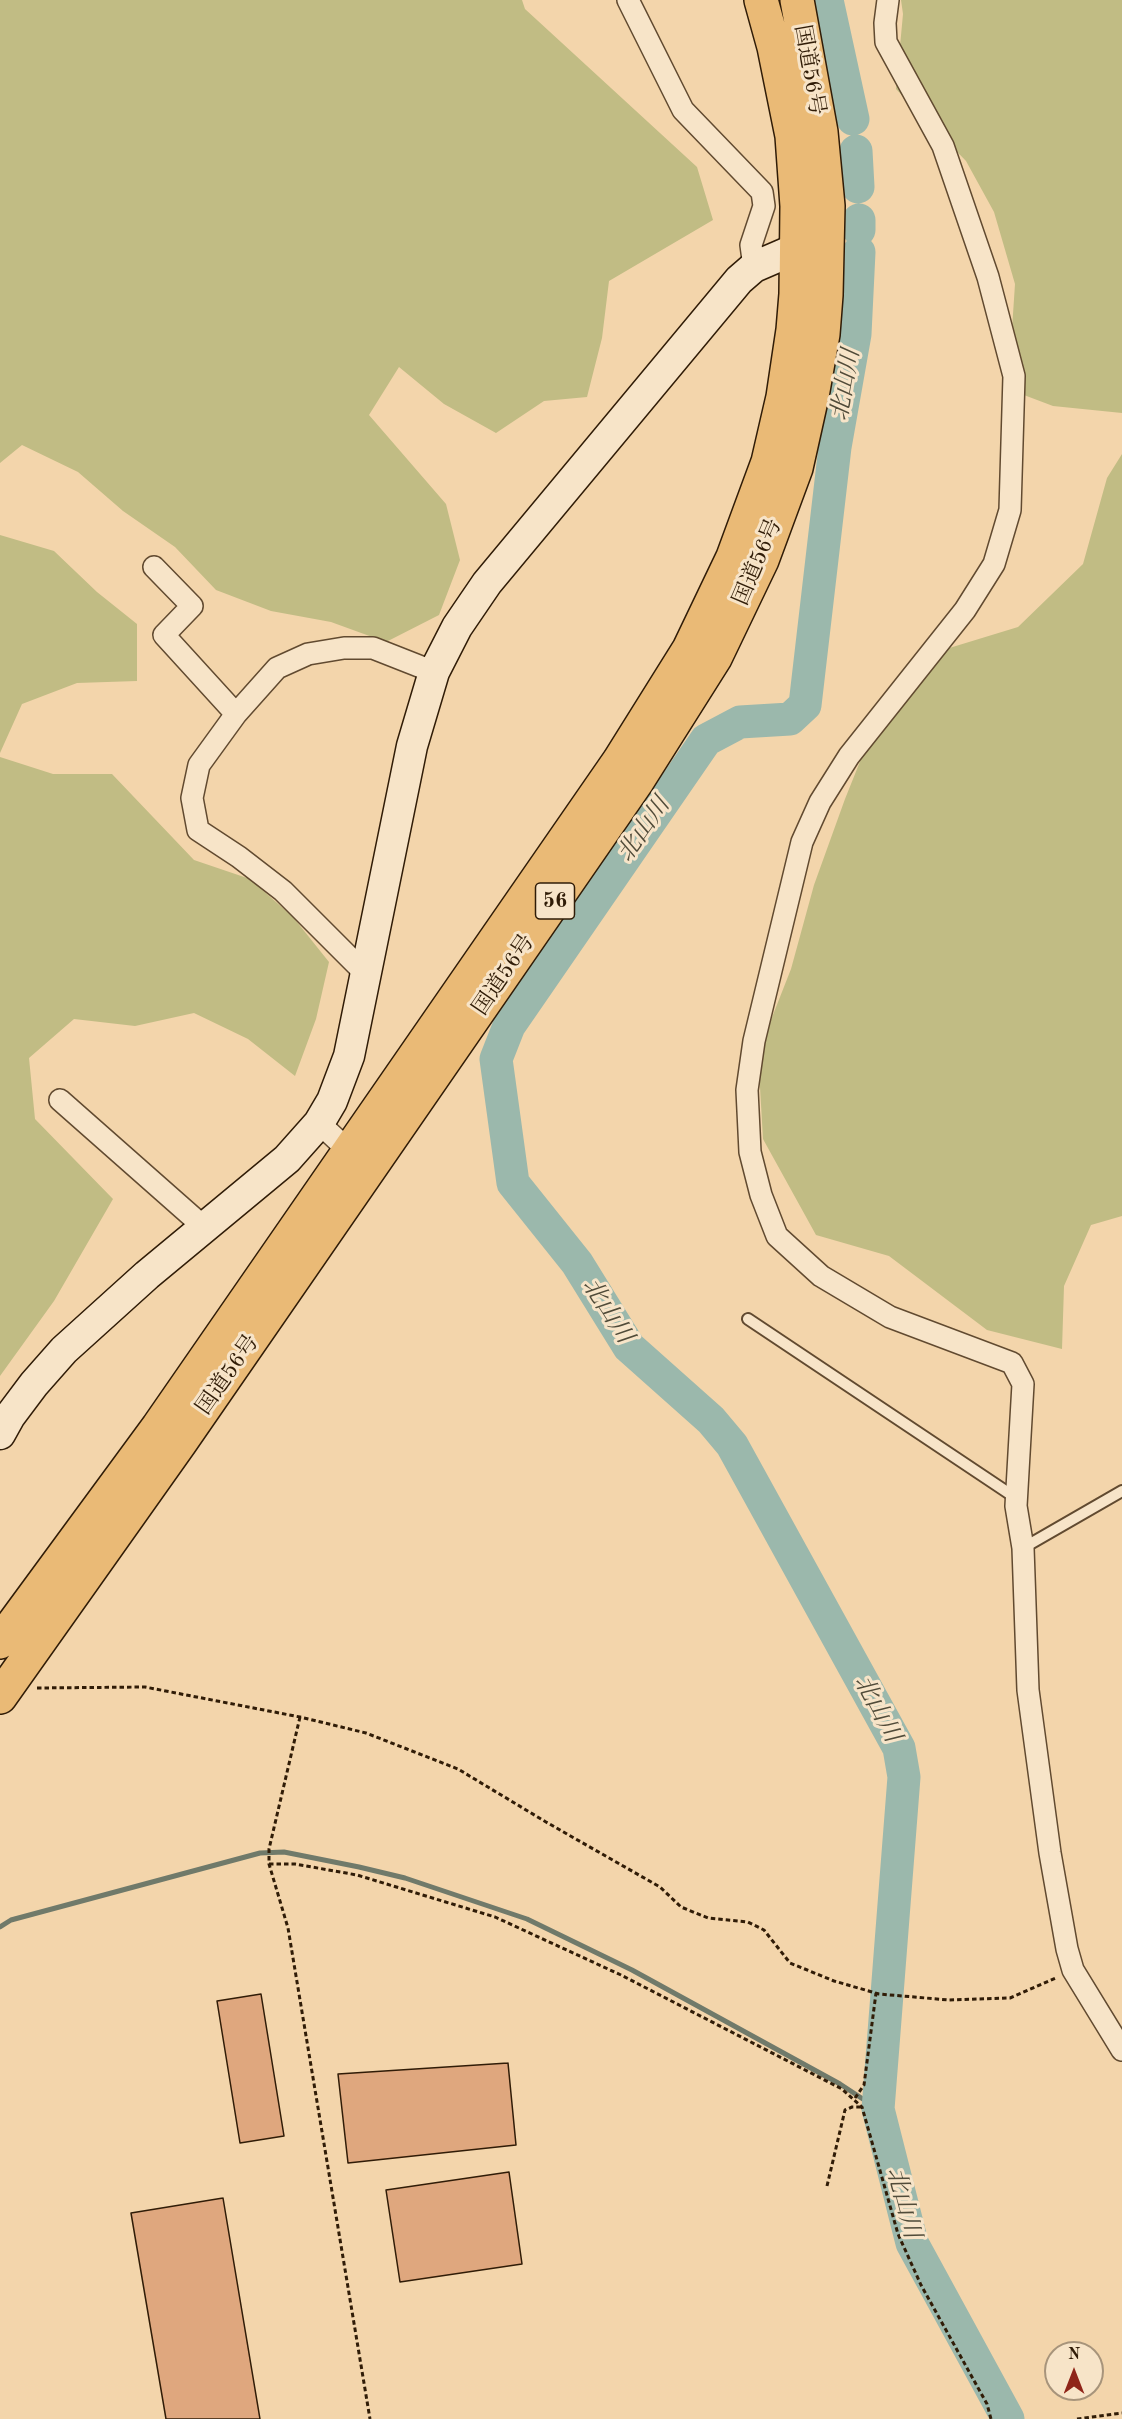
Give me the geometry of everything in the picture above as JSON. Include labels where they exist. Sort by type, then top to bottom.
[{"type":"highway","name":"国道56号","points":[[0,1642],[362,1156],[638,780],[715,658],[762,560],[796,468],[823,334],[813,245],[797,206],[792,136],[774,47],[761,0]]},
{"type":"highway","name":"国道56号","points":[[796,0],[820,132],[828,206],[813,245]]},
{"type":"highway","name":"国道56号","points":[[4,1691],[362,1156]]},
{"type":"street","points":[[628,0],[684,110],[762,192],[764,206],[751,245],[754,267]]},
{"type":"street","points":[[888,0],[885,23],[886,42],[943,146],[988,277],[1014,376],[1010,510],[994,564],[965,610],[849,756],[820,802],[802,842],[754,1041],[747,1090],[750,1152],[761,1195],[777,1236],[821,1276],[890,1317],[1012,1363],[1023,1384],[1017,1498],[1023,1548],[1028,1690],[1050,1853],[1067,1949],[1073,1970],[1122,2050]]},
{"type":"street","points":[[0,1434],[10,1416],[34,1384],[64,1350],[147,1275],[287,1159],[319,1123],[332,1101],[349,1056],[412,746],[434,672],[457,627],[487,583],[739,280],[754,267],[813,245]]},
{"type":"street","points":[[154,567],[192,606],[164,635],[236,714]]},
{"type":"street","points":[[366,974],[283,891],[198,830],[192,798],[199,765],[236,714],[277,668],[308,654],[344,648],[373,648],[434,672]]},
{"type":"street","points":[[60,1100],[205,1228]]},
{"type":"street","points":[[319,1123],[362,1156]]},
{"type":"lane","points":[[748,1319],[1017,1498]]},
{"type":"lane","points":[[1023,1548],[1122,1491]]},
{"type":"path","points":[[4,1691],[145,1687],[300,1717],[366,1733],[459,1769],[660,1887],[681,1907],[708,1918],[748,1922],[764,1930],[790,1964],[834,1981],[877,1993],[950,2000],[1010,1998],[1073,1970]]},
{"type":"path","points":[[300,1717],[269,1849],[269,1864],[288,1928],[370,2419]]},
{"type":"path","points":[[269,1864],[295,1864],[357,1875],[495,1917],[621,1975],[842,2089],[862,2108],[898,2234],[921,2285],[987,2404],[991,2419]]},
{"type":"path","points":[[854,2099],[864,2085],[877,1993]]},
{"type":"path","points":[[827,2186],[845,2110],[852,2107],[862,2108]]},
{"type":"path","points":[[1077,2419],[1122,2413]]},
{"type":"shaded area","points":[[0,0],[522,0],[525,9],[697,167],[713,220],[609,281],[602,338],[587,397],[544,401],[496,433],[444,404],[399,367],[369,415],[446,504],[460,560],[439,615],[386,642],[331,622],[271,611],[216,590],[175,547],[123,511],[78,472],[22,445],[0,463]]},
{"type":"shaded area","points":[[901,0],[1122,0],[1122,413],[1053,406],[1008,389],[1015,284],[994,212],[966,161],[896,89],[903,14]]},
{"type":"shaded area","points":[[1122,454],[1122,1216],[1091,1225],[1064,1286],[1062,1349],[987,1330],[889,1256],[816,1235],[763,1139],[758,1053],[791,969],[814,885],[873,729],[933,653],[1018,627],[1083,564],[1107,478]]},
{"type":"shaded area","points":[[0,535],[54,551],[97,592],[137,624],[137,681],[77,683],[22,704],[0,753]]},
{"type":"shaded area","points":[[0,757],[53,774],[112,774],[194,860],[250,879],[293,917],[329,962],[316,1019],[295,1076],[248,1039],[194,1013],[135,1026],[74,1019],[29,1058],[35,1119],[113,1199],[54,1301],[0,1376]]},
{"type":"building","points":[[261,1994],[284,2136],[240,2143],[217,2001]]},
{"type":"building","points":[[508,2063],[516,2145],[348,2163],[338,2074]]},
{"type":"building","points":[[509,2172],[522,2264],[400,2282],[386,2190]]},
{"type":"building","points":[[223,2198],[260,2419],[166,2419],[131,2213]]},
{"type":"waterway","name":"北山川","points":[[827,0],[853,119]]},
{"type":"waterway","name":"北山川","points":[[856,151],[858,187]]},
{"type":"waterway","name":"北山川","points":[[859,220],[859,230]]},
{"type":"waterway","name":"北山川","points":[[859,252],[855,334],[835,447],[805,705],[790,719],[740,722],[706,740],[509,1026],[496,1059],[513,1183],[577,1263],[629,1347],[711,1420],[732,1445],[899,1748],[904,1777],[878,2109],[912,2243],[1008,2419]]},
{"type":"waterway","points":[[0,1927],[11,1920],[260,1853],[284,1852],[359,1867],[405,1878],[527,1919],[632,1970],[840,2084],[878,2109]]}]
